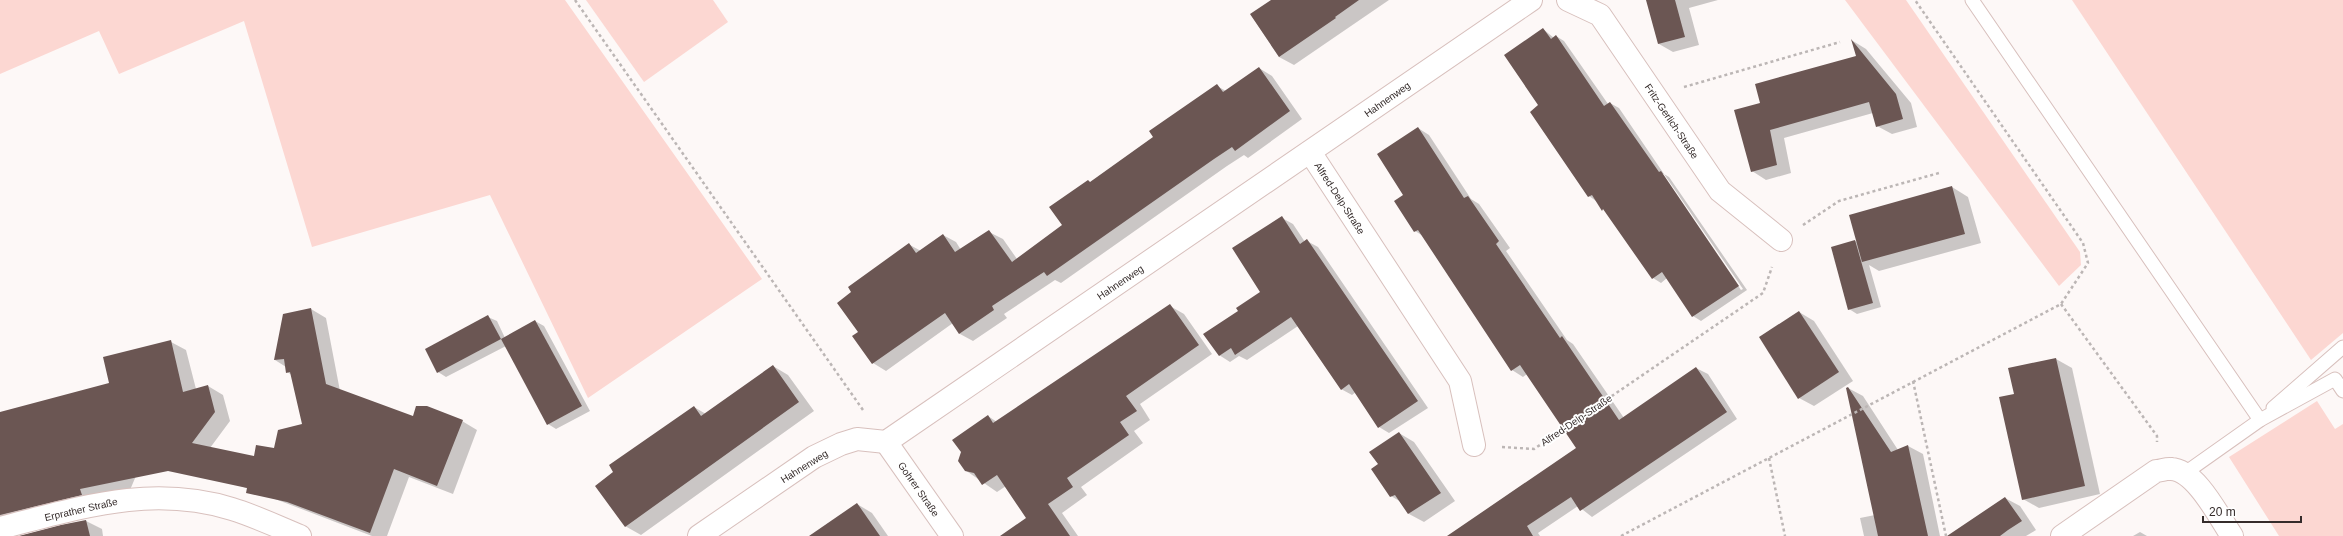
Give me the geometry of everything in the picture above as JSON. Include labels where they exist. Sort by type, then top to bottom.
[{"type":"street","name":"Hahnenweg","points":[[699,536],[814,457],[841,444],[857,439],[886,442],[1531,0]]},
{"type":"street","name":"Fritz-Gerlich-Straße","points":[[1568,0],[1600,15],[1720,191],[1781,240]]},
{"type":"street","name":"Alfred-Delp-Straße","points":[[1310,152],[1460,381],[1474,445]]},
{"type":"street","name":"Gohrer Straße","points":[[886,442],[952,536]]},
{"type":"street","points":[[2062,536],[2156,471],[2171,469],[2185,473],[2197,485],[2232,536]]},
{"type":"street","name":"Erprather Straße","points":[[0,528],[99,503],[160,497],[187,499],[233,509],[300,536]]},
{"type":"lane","points":[[1972,0],[2260,420]]},
{"type":"lane","points":[[2260,420],[2298,384],[2343,348]]},
{"type":"lane","points":[[2185,473],[2260,420],[2335,379],[2343,391]]},
{"type":"path","points":[[574,0],[886,442]]},
{"type":"path","points":[[1623,536],[1913,381],[2061,304],[2088,263],[2083,243],[1915,0]]},
{"type":"path","points":[[1659,101],[1689,84],[1840,42]]},
{"type":"path","points":[[1781,240],[1839,201],[1939,173]]},
{"type":"path","name":"Alfred-Delp-Straße","points":[[1474,445],[1534,449],[1763,293],[1781,240]]},
{"type":"path","points":[[2061,304],[2157,436],[2156,471]]},
{"type":"path","points":[[1913,381],[1946,536]]},
{"type":"path","points":[[1768,458],[1785,536]]},
{"type":"shaded area","points":[[0,0],[565,0],[762,279],[588,398],[490,195],[312,247],[244,21],[119,74],[99,31],[0,74]]},
{"type":"shaded area","points":[[586,0],[713,0],[728,22],[644,82]]},
{"type":"shaded area","points":[[1845,0],[1906,0],[2080,252],[2081,265],[2059,286]]},
{"type":"shaded area","points":[[2072,0],[2343,0],[2343,333],[2311,360]]},
{"type":"shaded area","points":[[2317,401],[2335,429],[2343,424],[2343,536],[2279,536],[2229,457]]},
{"type":"building","points":[[1271,0],[1359,0],[1335,17],[1336,18],[1279,57],[1250,14]]},
{"type":"building","points":[[1646,0],[1675,0],[1685,37],[1658,44]]},
{"type":"building","points":[[1543,28],[1551,39],[1556,35],[1604,106],[1610,102],[1659,172],[1661,171],[1739,286],[1692,317],[1662,272],[1652,279],[1603,209],[1602,211],[1592,195],[1588,197],[1530,112],[1538,105],[1504,55]]},
{"type":"building","points":[[1851,39],[1896,94],[1903,119],[1876,127],[1869,102],[1770,130],[1777,165],[1751,172],[1734,110],[1760,103],[1755,84],[1856,56]]},
{"type":"building","points":[[1259,67],[1290,111],[1235,151],[1232,147],[1214,159],[1047,276],[1044,272],[992,306],[994,310],[959,334],[945,313],[872,364],[852,336],[858,332],[837,303],[851,292],[848,287],[909,243],[916,253],[943,234],[955,252],[989,230],[1012,262],[1062,225],[1049,207],[1088,180],[1090,182],[1153,137],[1149,131],[1217,84],[1223,92]]},
{"type":"building","points":[[1418,127],[1464,198],[1468,196],[1499,241],[1496,244],[1560,338],[1562,336],[1619,420],[1696,367],[1727,412],[1580,511],[1571,497],[1527,526],[1533,536],[1447,536],[1576,448],[1520,365],[1511,371],[1418,230],[1414,232],[1394,201],[1403,195],[1377,154]]},
{"type":"building","points":[[1952,186],[1965,234],[1862,262],[1849,215]]},
{"type":"building","points":[[1282,216],[1300,244],[1307,239],[1418,401],[1378,428],[1349,384],[1341,390],[1291,317],[1235,355],[1231,348],[1219,356],[1203,334],[1238,311],[1236,308],[1260,292],[1232,248]]},
{"type":"building","points":[[1855,240],[1873,303],[1848,310],[1831,247]]},
{"type":"building","points":[[1170,304],[1199,345],[1126,396],[1137,411],[1120,422],[1129,435],[1067,478],[1073,487],[1048,504],[1070,536],[1000,536],[1026,518],[997,475],[982,485],[974,473],[965,471],[958,461],[961,452],[952,440],[988,415],[993,423]]},
{"type":"building","points":[[311,308],[326,384],[413,416],[416,406],[427,406],[463,420],[437,486],[394,469],[370,533],[287,502],[246,493],[247,488],[168,471],[80,489],[82,495],[0,515],[0,412],[109,383],[103,357],[171,340],[183,392],[208,385],[215,412],[192,443],[254,456],[256,445],[274,448],[278,430],[302,424],[290,372],[286,373],[284,359],[274,360],[283,314]]},
{"type":"building","points":[[1799,311],[1839,372],[1798,399],[1759,337]]},
{"type":"building","points":[[488,315],[501,339],[437,373],[425,349]]},
{"type":"building","points":[[535,320],[582,406],[547,425],[501,339]]},
{"type":"building","points":[[2056,358],[2085,486],[2022,500],[1999,397],[2014,394],[2008,368]]},
{"type":"building","points":[[773,365],[799,402],[625,527],[595,486],[613,472],[609,465],[694,406],[701,416]]},
{"type":"building","points":[[1848,387],[1891,452],[1908,445],[1928,536],[1878,536],[1846,388]]},
{"type":"building","points":[[1399,432],[1441,493],[1408,514],[1395,495],[1390,497],[1371,469],[1378,464],[1369,452]]},
{"type":"building","points":[[2005,497],[2022,521],[2000,536],[1947,536]]},
{"type":"building","points":[[857,503],[880,536],[809,536]]},
{"type":"building","points":[[86,520],[90,536],[19,536],[61,525]]}]
